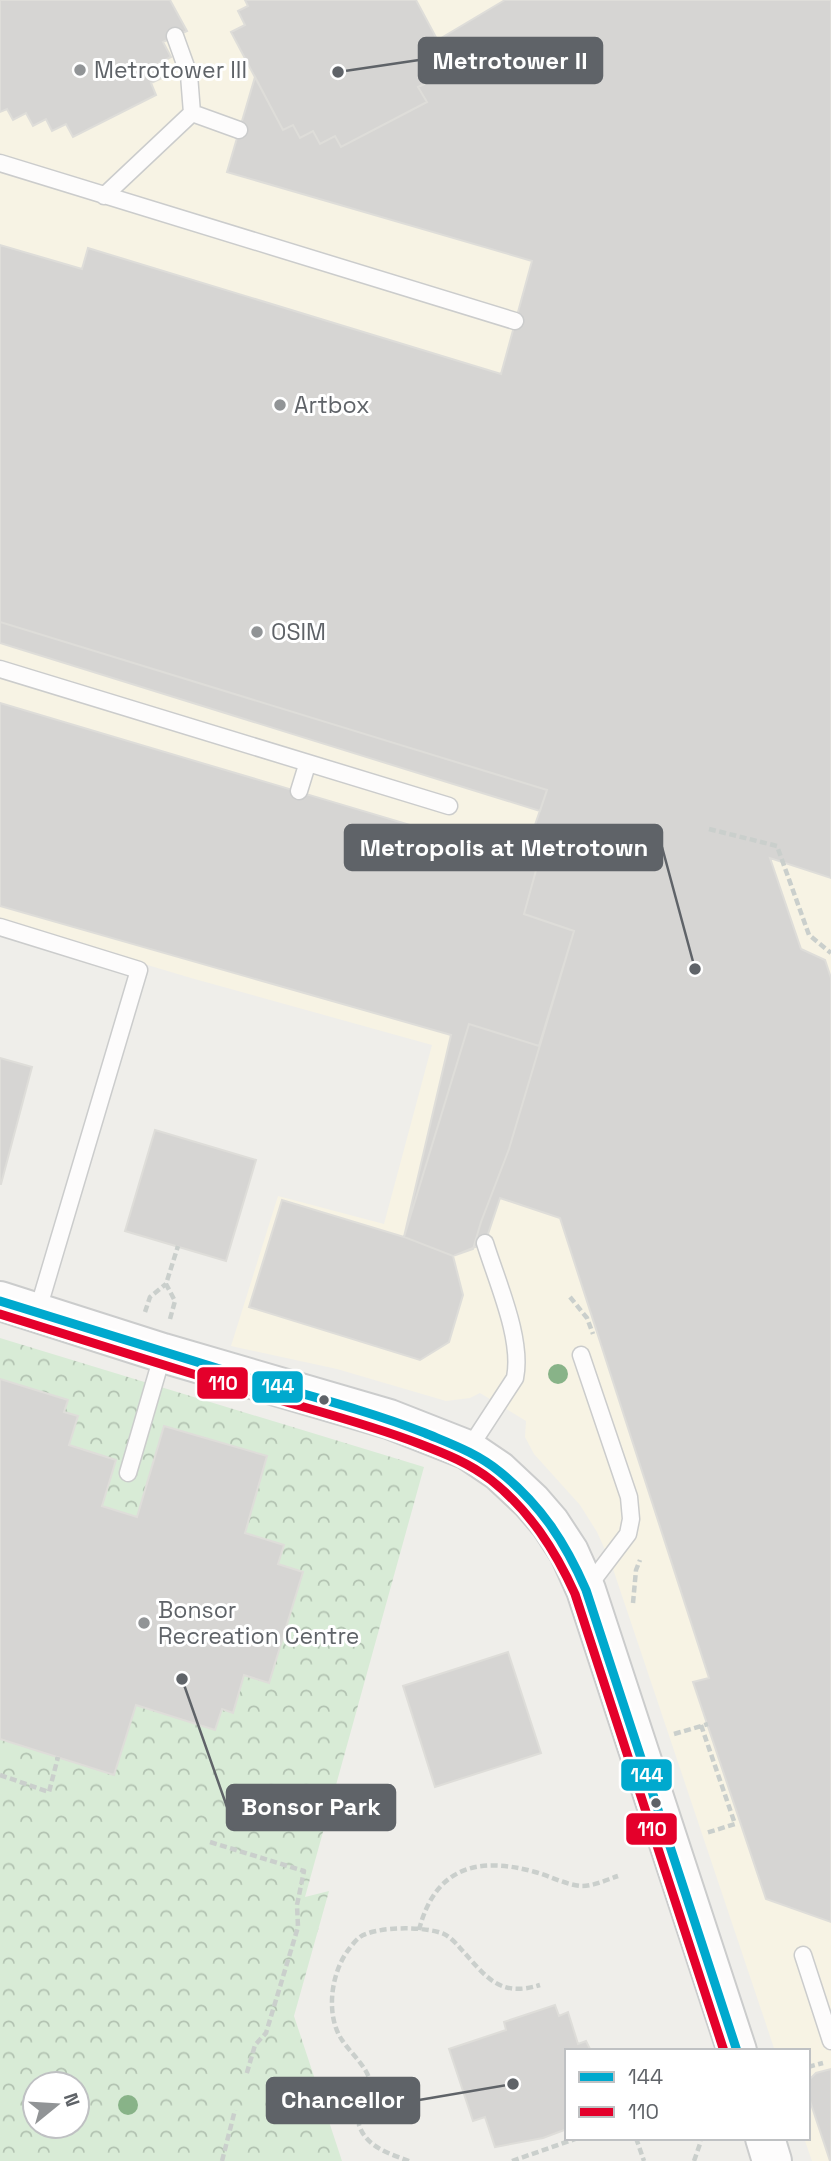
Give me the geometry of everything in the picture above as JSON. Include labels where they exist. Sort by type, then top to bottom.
[{"type":"street","points":[[0,1301],[37,1313],[166,1336],[389,1419],[468,1450],[499,1471],[538,1508],[569,1552],[586,1590],[736,2049]]},
{"type":"street","points":[[766,2140],[772,2161]]},
{"type":"lane","points":[[175,36],[189,75],[192,113]]},
{"type":"lane","points":[[192,113],[239,130]]},
{"type":"lane","points":[[104,196],[192,113]]},
{"type":"lane","points":[[0,163],[515,321]]},
{"type":"lane","points":[[0,669],[307,765],[449,806]]},
{"type":"lane","points":[[299,791],[307,765]]},
{"type":"lane","points":[[0,927],[139,970],[37,1313]]},
{"type":"lane","points":[[468,1450],[514,1378],[517,1365],[517,1345],[485,1243]]},
{"type":"lane","points":[[128,1473],[166,1336]]},
{"type":"lane","points":[[581,1355],[629,1497],[631,1519],[628,1534],[586,1590]]},
{"type":"lane","points":[[803,1955],[831,2041]]},
{"type":"path","points":[[709,829],[777,846],[810,935],[831,953]]},
{"type":"path","points":[[145,1312],[150,1297],[166,1284],[178,1246]]},
{"type":"path","points":[[166,1284],[175,1301],[166,1336]]},
{"type":"path","points":[[674,1734],[708,1724]]},
{"type":"path","points":[[701,1725],[735,1824],[706,1833]]},
{"type":"path","points":[[0,1775],[50,1792],[58,1757]]},
{"type":"path","points":[[210,1842],[304,1871],[297,1905],[298,1927],[266,2033],[256,2045],[246,2076]]},
{"type":"path","points":[[419,1930],[431,1900],[440,1887],[456,1873],[486,1864],[510,1866],[582,1886],[618,1876]]},
{"type":"path","points":[[409,2161],[373,2145],[361,2132],[360,2120],[370,2099],[371,2088],[362,2066],[341,2039],[333,2007],[333,1989],[341,1961],[359,1938],[371,1932],[419,1930],[444,1934],[483,1974],[499,1986],[517,1990],[540,1985]]},
{"type":"path","points":[[222,2161],[235,2110]]},
{"type":"path","points":[[512,2161],[572,2140]]},
{"type":"path","points":[[637,2140],[644,2161]]},
{"type":"path","points":[[694,2161],[701,2141]]},
{"type":"shaded area","points":[[0,0],[831,0],[831,2161],[812,2161],[805,2140],[810,2140],[810,2049],[774,2049],[611,1563],[597,1532],[580,1505],[534,1454],[525,1437],[526,1421],[480,1393],[470,1398],[446,1401],[337,1369],[231,1346],[278,1196],[384,1224],[432,1045],[0,921]]},
{"type":"green space","points":[[0,1338],[424,1467],[305,1897],[329,1891],[294,2016],[342,2161],[0,2161]]},
{"type":"building","name":"Metrotower III","points":[[0,0],[170,0],[187,31],[163,42],[171,57],[157,64],[164,77],[151,83],[156,95],[73,137],[66,124],[52,131],[46,119],[33,126],[26,113],[13,120],[7,109],[0,112]]},
{"type":"building","points":[[245,0],[416,0],[438,41],[426,47],[434,61],[422,68],[429,82],[418,87],[427,102],[341,147],[335,136],[320,144],[313,131],[300,138],[293,125],[283,130],[231,32],[245,25],[238,11],[248,6]]},
{"type":"building","points":[[505,0],[831,0],[831,878],[770,858],[801,949],[825,960],[831,978],[831,1922],[766,1899],[693,1682],[709,1678],[560,1218],[500,1198],[485,1243],[453,1256],[463,1295],[449,1342],[420,1360],[249,1307],[282,1200],[404,1237],[469,1024],[539,1046],[574,931],[524,914],[538,863],[524,857],[547,790],[0,622],[0,245],[82,269],[88,248],[501,374],[532,261],[227,172],[255,77],[283,130],[293,125],[300,138],[313,131],[320,144],[335,136],[341,147],[427,102],[418,87],[429,82],[422,68],[434,61],[426,47]]},
{"type":"building","points":[[0,622],[547,790],[540,811],[0,643]]},
{"type":"building","points":[[0,703],[538,863],[524,914],[574,931],[509,1149],[473,1249],[453,1256],[404,1237],[451,1035],[0,906]]},
{"type":"building","points":[[0,1058],[32,1067],[1,1184],[0,1184]]},
{"type":"building","points":[[155,1130],[256,1160],[226,1261],[125,1231]]},
{"type":"building","name":"Bonsor Recreation Centre","points":[[0,1379],[68,1400],[64,1412],[78,1416],[69,1445],[116,1460],[102,1506],[137,1517],[164,1426],[267,1456],[245,1533],[284,1545],[278,1564],[303,1572],[269,1683],[244,1675],[233,1713],[222,1709],[215,1730],[136,1705],[114,1775],[0,1739]]},
{"type":"building","points":[[508,1652],[541,1753],[435,1787],[403,1686]]},
{"type":"building","points":[[555,2005],[559,2016],[568,2012],[578,2044],[586,2041],[590,2049],[565,2049],[565,2130],[543,2138],[495,2147],[485,2117],[473,2121],[449,2049],[506,2030],[504,2022]]},
{"type":"building","points":[[831,2069],[831,2161],[810,2101],[810,2079],[816,2073]]},
{"type":"transit line","name":"144","points":[[0,1301],[406,1426],[482,1459],[528,1498],[560,1540],[586,1590],[736,2049]]},
{"type":"transit line","name":"110","points":[[0,1314],[402,1437],[448,1455],[474,1469],[491,1480],[518,1505],[550,1547],[575,1594],[723,2049]]},
{"type":"place","name":"Metrotower III","points":[[80,70]]},
{"type":"place","name":"Metrotower II","points":[[338,72]]},
{"type":"place","name":"Artbox","points":[[280,405]]},
{"type":"place","name":"OSIM","points":[[257,632]]},
{"type":"place","name":"Metropolis at Metrotown","points":[[695,969]]},
{"type":"place","name":"Bonsor Recreation Centre","points":[[144,1623]]},
{"type":"place","name":"Bonsor Park","points":[[182,1679]]},
{"type":"place","name":"Chancellor","points":[[513,2084]]}]
